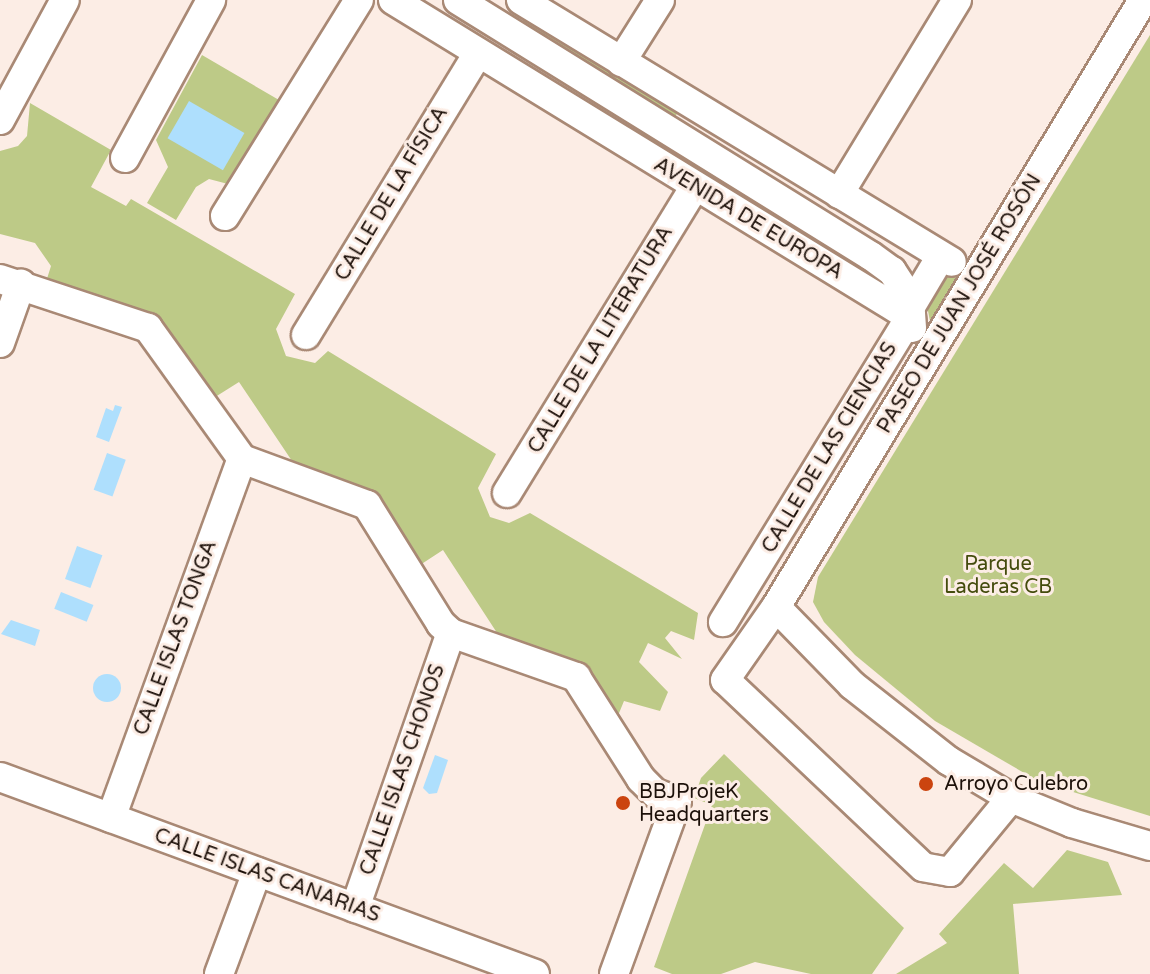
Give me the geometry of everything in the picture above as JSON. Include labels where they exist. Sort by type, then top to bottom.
[{"type":"street","points":[[0,120],[65,0]]},
{"type":"street","points":[[125,158],[211,0]]},
{"type":"street","points":[[225,216],[359,0]]},
{"type":"street","name":"AVENIDA DE EUROPA","points":[[393,0],[694,188],[910,312]]},
{"type":"street","name":"AVENIDA DE EUROPA","points":[[458,0],[882,264],[896,268],[944,264],[978,256],[996,245]]},
{"type":"street","points":[[495,0],[503,28]]},
{"type":"street","points":[[521,0],[839,194],[944,264],[910,312]]},
{"type":"street","points":[[621,62],[660,0]]},
{"type":"street","points":[[839,194],[957,0]]},
{"type":"street","name":"PASEO DE JUAN JOSÉ ROSÓN","points":[[1011,798],[950,872],[923,867],[725,680],[778,602],[1143,0]]},
{"type":"street","name":"CALLE DE LA FÍSICA","points":[[306,335],[478,53]]},
{"type":"street","points":[[566,68],[587,120]]},
{"type":"street","name":"AVENIDA DE EUROPA","points":[[676,134],[733,129]]},
{"type":"street","name":"CALLE DE LA LITERATURA","points":[[507,493],[694,188]]},
{"type":"street","points":[[882,264],[910,299],[914,342],[910,385]]},
{"type":"street","points":[[0,343],[10,281],[148,328],[242,459],[367,505],[441,624],[451,633],[576,677],[641,779],[655,793],[677,801],[614,974]]},
{"type":"street","name":"CALLE DE LAS CIENCIAS","points":[[723,622],[910,312]]},
{"type":"street","name":"CALLE ISLAS TONGA","points":[[111,818],[242,459]]},
{"type":"street","points":[[749,579],[778,602],[852,685],[925,745],[1011,798],[1072,823],[1150,846]]},
{"type":"street","name":"CALLE ISLAS CHONOS","points":[[355,908],[451,633]]},
{"type":"street","name":"CALLE ISLAS CANARIAS","points":[[1,782],[111,818],[355,908],[507,969],[535,974]]},
{"type":"street","points":[[219,974],[257,872]]},
{"type":"green space","points":[[525,19],[678,111],[675,117],[521,25]]},
{"type":"green space","name":"Parque Laderas CB","points":[[1150,35],[1150,816],[1038,781],[935,721],[855,655],[824,622],[813,602],[818,577]]},
{"type":"green space","points":[[202,55],[279,100],[228,184],[209,179],[196,187],[176,220],[147,203],[168,167],[156,140]]},
{"type":"green space","points":[[30,103],[111,150],[91,187],[126,206],[131,199],[295,294],[276,329],[286,356],[315,363],[328,351],[496,454],[478,488],[490,517],[509,523],[530,513],[698,613],[694,640],[671,631],[665,638],[682,659],[648,643],[639,662],[668,692],[660,711],[624,701],[617,718],[581,668],[501,639],[443,550],[420,565],[375,494],[292,461],[239,382],[212,399],[167,335],[45,285],[51,266],[35,243],[0,234],[0,151],[18,146],[27,136]]},
{"type":"green space","points":[[951,273],[959,274],[930,321],[926,301],[941,278]]},
{"type":"green space","points":[[724,754],[904,928],[872,974],[811,974],[755,962],[721,974],[672,974],[654,967],[712,805],[694,798],[701,778]]},
{"type":"green space","points":[[1067,850],[1108,862],[1122,895],[1013,904],[1019,974],[896,974],[947,943],[939,934],[1004,863],[1033,888]]},
{"type":"water","points":[[189,101],[244,133],[223,170],[168,138]]},
{"type":"water","points":[[115,405],[122,407],[109,442],[96,437],[106,408],[113,411]]},
{"type":"water","points":[[107,453],[126,460],[112,496],[94,490]]},
{"type":"water","points":[[77,546],[102,555],[90,588],[65,579]]},
{"type":"water","points":[[61,592],[93,605],[87,622],[54,609]]},
{"type":"water","points":[[11,620],[40,630],[35,646],[1,634]]},
{"type":"water","points":[[107,674],[117,678],[121,688],[117,698],[107,702],[97,698],[93,688],[97,678]]},
{"type":"water","points":[[435,755],[448,760],[437,793],[429,794],[423,788]]},
{"type":"place","name":"Arroyo Culebro","points":[[926,784]]},
{"type":"place","name":"BBJProjeK Headquarters","points":[[623,803]]}]
